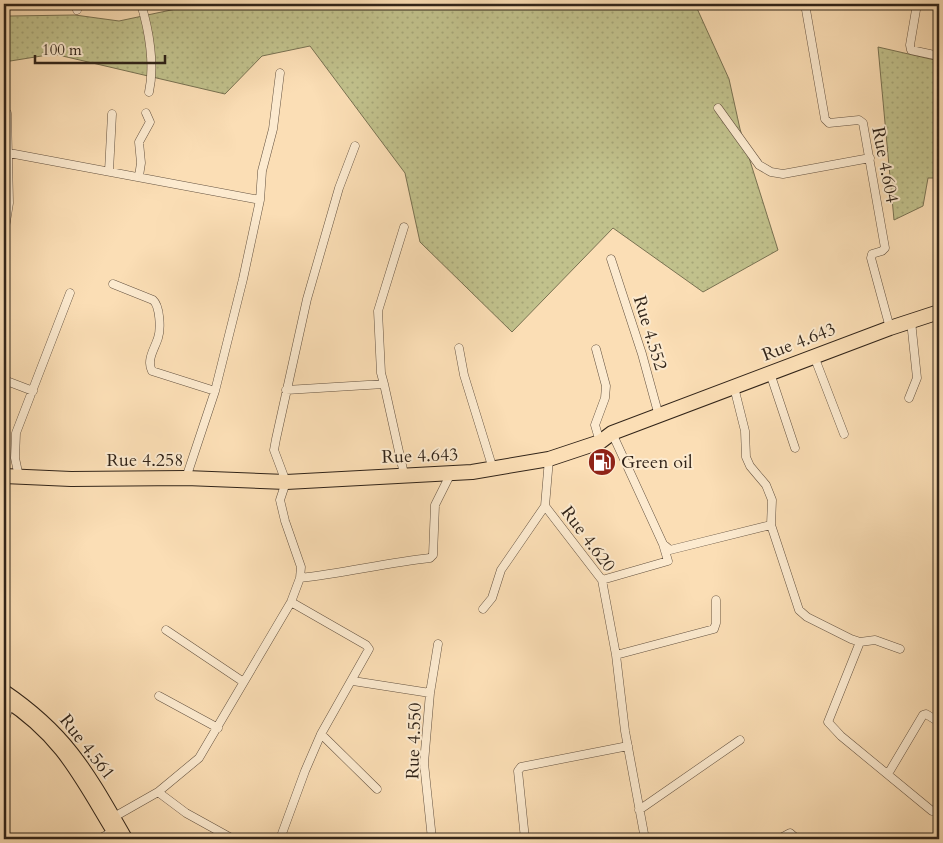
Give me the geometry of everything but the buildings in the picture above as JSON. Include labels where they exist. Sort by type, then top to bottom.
[{"type":"highway","name":"Rue 4.643","points":[[286,482],[404,474],[451,473],[493,469],[548,459],[600,442],[612,433],[814,356],[939,312]]},
{"type":"highway","name":"Rue 4.258","points":[[8,479],[186,478],[286,482]]},
{"type":"main road","name":"Rue 4.561","points":[[4,690],[42,719],[67,743],[96,783],[127,839]]},
{"type":"main road","points":[[7,702],[36,724],[61,749],[86,784],[114,836]]},
{"type":"street","points":[[141,4],[148,39],[151,71],[149,92]]},
{"type":"street","name":"Rue 4.604","points":[[805,4],[825,119],[829,123],[859,120],[863,124],[885,248],[872,254],[871,258],[890,328]]},
{"type":"street","points":[[917,4],[910,45],[911,50],[939,56]]},
{"type":"street","points":[[186,478],[215,391],[243,279],[260,200],[262,171],[274,121],[280,73]]},
{"type":"street","points":[[718,108],[759,166],[771,172],[783,174],[870,158]]},
{"type":"street","points":[[4,234],[9,153],[7,113]]},
{"type":"street","points":[[109,171],[112,114]]},
{"type":"street","points":[[139,176],[141,163],[139,142],[150,122],[146,114]]},
{"type":"street","points":[[114,816],[158,792],[199,758],[218,728],[242,681],[291,602],[300,578],[299,556],[289,533],[280,500],[286,482],[274,450],[306,299],[338,188],[355,146]]},
{"type":"street","points":[[9,153],[260,200]]},
{"type":"street","points":[[404,227],[378,311],[381,373],[404,474]]},
{"type":"street","name":"Rue 4.552","points":[[611,259],[642,354],[659,416]]},
{"type":"street","points":[[113,284],[153,300],[157,305],[159,332],[149,362],[152,371],[215,391]]},
{"type":"street","points":[[8,479],[15,458],[16,433],[70,293]]},
{"type":"street","points":[[909,398],[917,378],[912,321]]},
{"type":"street","points":[[459,348],[493,469]]},
{"type":"street","points":[[596,349],[606,386],[605,398],[595,424],[600,442]]},
{"type":"street","points":[[814,356],[844,434]]},
{"type":"street","points":[[770,373],[795,448]]},
{"type":"street","points":[[4,380],[33,390]]},
{"type":"street","points":[[286,390],[384,384]]},
{"type":"street","points":[[734,387],[745,431],[746,457],[750,466],[766,485],[772,500],[771,525],[799,610],[807,618],[860,642],[875,640],[900,649]]},
{"type":"street","points":[[602,580],[668,561],[663,544],[612,433]]},
{"type":"street","name":"Rue 4.620","points":[[548,459],[546,506],[549,514],[602,580],[616,655],[628,746],[645,839]]},
{"type":"street","points":[[300,578],[346,573],[402,561],[430,558],[433,555],[435,505],[451,473]]},
{"type":"street","points":[[483,609],[492,598],[501,570],[546,506]]},
{"type":"street","points":[[663,544],[670,550],[771,525]]},
{"type":"street","points":[[616,655],[714,629],[716,623],[716,600]]},
{"type":"street","points":[[280,839],[321,734],[353,681],[369,647],[291,602]]},
{"type":"street","points":[[166,630],[242,681]]},
{"type":"street","points":[[860,642],[828,722],[841,736],[932,811]]},
{"type":"street","name":"Rue 4.550","points":[[432,839],[424,763],[430,693],[438,644]]},
{"type":"street","points":[[353,681],[430,693]]},
{"type":"street","points":[[159,696],[218,728]]},
{"type":"street","points":[[4,722],[7,702]]},
{"type":"street","points":[[888,774],[923,715],[926,714],[939,722]]},
{"type":"street","points":[[321,734],[377,789]]},
{"type":"street","points":[[639,810],[740,740]]},
{"type":"street","points":[[525,839],[518,771],[521,766],[628,746]]},
{"type":"street","points":[[158,792],[191,816],[233,839]]},
{"type":"street","points":[[779,839],[790,834],[797,839]]},
{"type":"street","points":[[99,839],[114,836]]},
{"type":"green space","points":[[191,4],[347,4],[350,7],[356,4],[695,4],[729,79],[740,129],[778,250],[703,292],[613,228],[512,332],[420,242],[405,173],[310,46],[262,56],[225,94],[54,54],[4,62],[4,12],[10,16],[75,15],[119,21],[190,6]]},
{"type":"green space","points":[[878,47],[939,61],[939,178],[928,178],[923,206],[894,220]]},
{"type":"place","name":"Green oil","points":[[602,462]]}]
